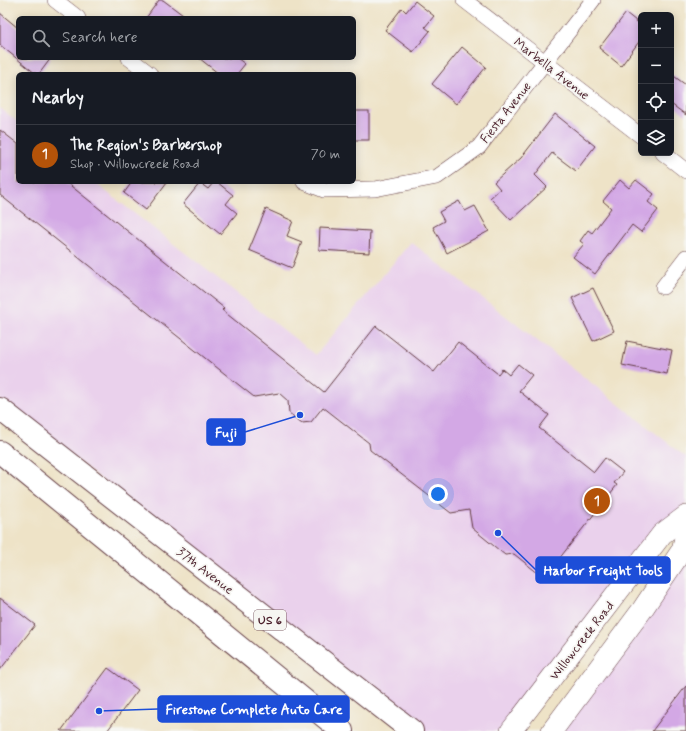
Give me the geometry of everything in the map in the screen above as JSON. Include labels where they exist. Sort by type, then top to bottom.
[{"type":"main road","name":"37th Avenue","points":[[0,409],[412,731]]},
{"type":"main road","points":[[0,452],[342,731]]},
{"type":"main road","name":"Willowcreek Road","points":[[511,731],[662,534],[686,516]]},
{"type":"main road","points":[[552,731],[642,610],[682,550],[686,534]]},
{"type":"street","points":[[55,0],[75,16]]},
{"type":"street","name":"Marbella Avenue","points":[[464,0],[638,134]]},
{"type":"street","name":"Fiesta Avenue","points":[[309,184],[324,190],[375,189],[437,177],[478,147],[593,0]]},
{"type":"street","points":[[132,60],[147,72]]},
{"type":"street","points":[[667,156],[686,171]]},
{"type":"street","points":[[663,287],[686,257]]},
{"type":"shaded area","points":[[0,108],[16,120],[16,184],[97,184],[316,355],[411,242],[686,457],[686,503],[660,530],[504,731],[422,731],[0,400]]},
{"type":"shaded area","points":[[686,559],[686,731],[560,731]]},
{"type":"building","points":[[159,0],[163,0],[184,16],[147,16]]},
{"type":"building","points":[[415,1],[434,16],[425,27],[430,31],[413,52],[385,30],[402,8],[406,12]]},
{"type":"building","points":[[0,13],[16,26],[16,58],[0,45]]},
{"type":"building","points":[[626,13],[638,23],[638,43],[621,66],[599,48]]},
{"type":"building","points":[[462,47],[486,67],[456,104],[432,84]]},
{"type":"building","points":[[19,60],[50,60],[40,72],[34,72]]},
{"type":"building","points":[[202,60],[240,60],[245,64],[239,72],[216,72]]},
{"type":"building","points":[[674,76],[686,85],[686,115],[674,106]]},
{"type":"building","points":[[356,111],[369,111],[369,140],[356,140]]},
{"type":"building","points":[[555,114],[595,146],[576,171],[552,153],[535,175],[547,187],[511,220],[490,198],[500,189],[494,182],[521,158]]},
{"type":"building","points":[[0,130],[16,142],[16,184],[69,184],[224,308],[222,310],[324,392],[376,326],[434,372],[458,342],[498,374],[502,369],[509,375],[518,364],[532,375],[519,391],[549,415],[539,428],[594,472],[605,458],[623,472],[614,483],[617,485],[544,578],[514,554],[505,555],[472,528],[469,510],[451,513],[370,450],[369,443],[323,407],[311,422],[302,423],[289,413],[288,401],[279,393],[254,397],[0,195]]},
{"type":"building","points":[[620,180],[629,188],[636,180],[654,194],[648,202],[658,210],[641,232],[632,225],[595,274],[573,257],[584,244],[580,241],[588,230],[592,233],[611,208],[603,201]]},
{"type":"building","points":[[131,184],[166,184],[146,210],[124,193]]},
{"type":"building","points":[[199,184],[208,189],[212,184],[219,184],[233,195],[226,204],[237,213],[220,234],[183,204]]},
{"type":"building","points":[[459,201],[465,211],[475,206],[489,231],[447,253],[433,227],[444,221],[439,212]]},
{"type":"building","points":[[266,209],[293,221],[287,236],[302,242],[292,268],[249,250]]},
{"type":"building","points":[[320,228],[370,231],[369,253],[319,250]]},
{"type":"building","points":[[593,288],[614,331],[593,341],[572,298]]},
{"type":"building","points":[[627,341],[672,350],[667,374],[622,365]]},
{"type":"building","points":[[0,598],[35,625],[0,670]]},
{"type":"building","points":[[108,668],[138,690],[107,731],[61,731]]},
{"type":"building","points":[[686,686],[686,731],[652,731]]},
{"type":"place","name":"Fuji","points":[[300,415]]},
{"type":"place","name":"The Region's Barbershop","points":[[597,501]]},
{"type":"place","name":"Harbor Freight Tools","points":[[498,533]]},
{"type":"place","name":"Firestone Complete Auto Care","points":[[99,711]]}]
